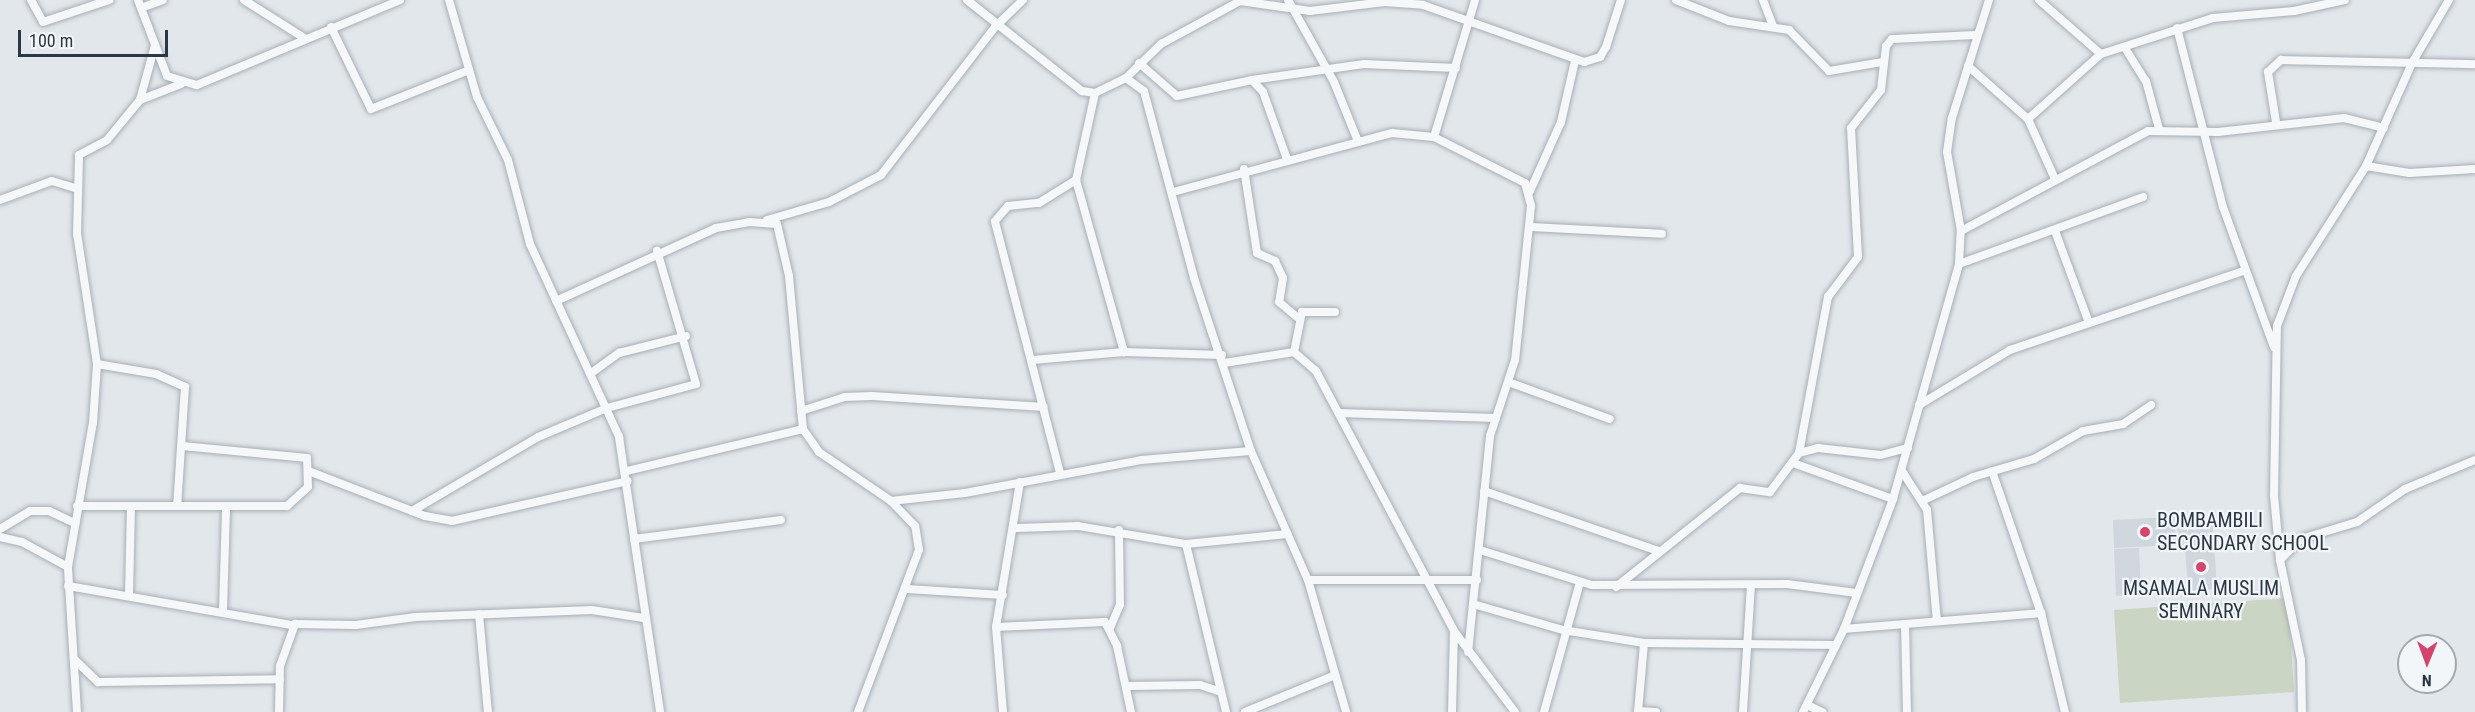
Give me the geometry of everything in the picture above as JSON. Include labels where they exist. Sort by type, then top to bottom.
[{"type":"street","points":[[31,0],[43,22],[109,0]]},
{"type":"street","points":[[163,0],[139,4],[167,76],[181,84]]},
{"type":"street","points":[[244,0],[304,38]]},
{"type":"street","points":[[140,100],[181,84],[216,80],[304,38],[400,0]]},
{"type":"street","points":[[449,0],[469,70],[508,160],[518,210],[556,301],[607,408],[627,471],[644,618],[660,712]]},
{"type":"street","points":[[968,0],[995,27],[1066,80],[1095,93],[1126,78],[1139,63],[1221,8],[1240,1],[1292,10],[1384,2],[1423,5],[1470,19],[1575,61],[1600,57],[1621,0]]},
{"type":"street","points":[[556,301],[657,250],[716,228],[766,220],[830,202],[881,175],[995,27],[1023,0]]},
{"type":"street","points":[[1288,0],[1325,68],[1357,140]]},
{"type":"street","points":[[1434,137],[1476,0]]},
{"type":"street","points":[[1676,0],[1729,21],[1789,30],[1829,71],[1883,62]]},
{"type":"street","points":[[1763,0],[1773,26]]},
{"type":"street","points":[[1822,712],[1805,709],[1844,629],[1893,499],[1959,264],[1961,231],[1947,152],[1976,35],[1989,0]]},
{"type":"street","points":[[2039,0],[2101,54]]},
{"type":"street","points":[[2028,119],[2101,54],[2125,48],[2177,28],[2345,0]]},
{"type":"street","points":[[2302,712],[2301,660],[2280,560],[2274,348],[2288,290],[2366,166],[2412,63],[2449,0]]},
{"type":"street","points":[[331,27],[371,109],[469,70]]},
{"type":"street","points":[[2177,28],[2203,132],[2244,271],[2274,348]]},
{"type":"street","points":[[1616,586],[1658,550],[1740,488],[1770,492],[1799,453],[1828,297],[1858,257],[1850,135],[1881,90],[1883,62],[1892,39],[1976,35]]},
{"type":"street","points":[[77,712],[68,567],[97,364],[77,234],[79,155],[107,140],[140,100],[155,44]]},
{"type":"street","points":[[2125,48],[2146,81],[2159,129]]},
{"type":"street","points":[[2276,122],[2267,86],[2272,63],[2355,59],[2475,64]]},
{"type":"street","points":[[1468,652],[1480,550],[1484,491],[1496,418],[1511,383],[1530,226],[1530,191],[1561,122],[1575,61]]},
{"type":"street","points":[[1139,63],[1177,96],[1237,79],[1252,80],[1325,68],[1455,68]]},
{"type":"street","points":[[1968,66],[2028,119],[2055,179]]},
{"type":"street","points":[[1126,78],[1144,91],[1173,192],[1194,278],[1223,359],[1251,451],[1308,580],[1346,712]]},
{"type":"street","points":[[1252,80],[1263,93],[1287,159]]},
{"type":"street","points":[[1095,93],[1076,180],[1124,352]]},
{"type":"street","points":[[1961,231],[2135,135],[2159,129],[2203,132],[2276,122],[2344,118],[2384,128]]},
{"type":"street","points":[[1173,192],[1244,170],[1392,133],[1434,137],[1521,178],[1530,191]]},
{"type":"street","points":[[2366,166],[2409,173],[2475,169]]},
{"type":"street","points":[[1244,170],[1257,253],[1275,261],[1283,278],[1279,302],[1297,317]]},
{"type":"street","points":[[1060,473],[1033,360],[995,221],[1008,206],[1038,203],[1076,180]]},
{"type":"street","points":[[0,200],[52,181],[78,189]]},
{"type":"street","points":[[1959,264],[2055,231],[2143,197]]},
{"type":"street","points":[[766,220],[782,232],[803,429],[819,452],[891,501],[912,522],[920,540],[907,589],[858,712]]},
{"type":"street","points":[[1530,226],[1662,234]]},
{"type":"street","points":[[2055,231],[2089,322]]},
{"type":"street","points":[[412,511],[538,437],[607,408],[696,384],[686,336],[657,250]]},
{"type":"street","points":[[1919,405],[1989,359],[2089,322],[2244,271]]},
{"type":"street","points":[[1297,317],[1311,310],[1335,312]]},
{"type":"street","points":[[1294,352],[1297,317]]},
{"type":"street","points":[[590,374],[619,353],[686,336]]},
{"type":"street","points":[[1033,360],[1124,352],[1223,359],[1294,352],[1316,371],[1454,631],[1515,712]]},
{"type":"street","points":[[97,364],[156,374],[185,387],[183,447],[177,506]]},
{"type":"street","points":[[1511,383],[1610,419]]},
{"type":"street","points":[[801,411],[845,397],[872,396],[1044,407]]},
{"type":"street","points":[[1924,500],[1992,471],[2034,459],[2083,431],[2123,424],[2151,405]]},
{"type":"street","points":[[1338,413],[1496,418]]},
{"type":"street","points":[[627,471],[803,429]]},
{"type":"street","points":[[77,506],[287,506],[301,498],[311,472],[311,463],[299,456],[183,447]]},
{"type":"street","points":[[1799,453],[1818,448],[1881,455],[1908,448]]},
{"type":"street","points":[[891,501],[1020,482],[1060,473],[1251,451]]},
{"type":"street","points":[[2280,560],[2301,539],[2357,522],[2405,489],[2475,460]]},
{"type":"street","points":[[1792,462],[1893,499]]},
{"type":"street","points":[[1902,471],[1924,500],[1937,621]]},
{"type":"street","points":[[1992,471],[2041,613],[2065,712]]},
{"type":"street","points":[[311,472],[412,511],[452,520],[628,481]]},
{"type":"street","points":[[1003,712],[996,627],[1017,528],[1020,482]]},
{"type":"street","points":[[1484,491],[1658,550]]},
{"type":"street","points":[[129,594],[131,506]]},
{"type":"street","points":[[223,611],[226,507]]},
{"type":"street","points":[[0,529],[30,511],[49,511],[75,523]]},
{"type":"street","points":[[634,539],[781,520]]},
{"type":"street","points":[[1017,528],[1119,530],[1186,544],[1288,534]]},
{"type":"street","points":[[1110,628],[1120,605],[1119,530]]},
{"type":"street","points":[[0,537],[22,542],[68,567]]},
{"type":"street","points":[[1186,544],[1218,692],[1226,712]]},
{"type":"street","points":[[1480,550],[1580,582],[1616,586],[1751,585],[1856,593]]},
{"type":"street","points":[[1308,580],[1477,580]]},
{"type":"street","points":[[1544,712],[1563,630],[1580,582]]},
{"type":"street","points":[[1743,712],[1745,643],[1751,585]]},
{"type":"street","points":[[68,586],[129,594],[292,625],[479,614],[605,611],[644,618]]},
{"type":"street","points":[[907,589],[1003,595]]},
{"type":"street","points":[[1473,604],[1563,630],[1644,643],[1836,645]]},
{"type":"street","points":[[1844,629],[2041,613]]},
{"type":"street","points":[[479,614],[488,712]]},
{"type":"street","points":[[996,627],[1082,619],[1105,622],[1110,628],[1128,686],[1131,712]]},
{"type":"street","points":[[1905,624],[1907,712]]},
{"type":"street","points":[[279,712],[280,679],[292,625]]},
{"type":"street","points":[[1452,712],[1454,631]]},
{"type":"street","points":[[1644,643],[1638,712],[1656,712]]},
{"type":"street","points":[[74,659],[98,682],[280,679]]},
{"type":"street","points":[[1245,712],[1335,675]]},
{"type":"street","points":[[1128,686],[1200,685],[1218,692]]},
{"type":"shaded area","points":[[2212,515],[2217,589],[2188,591],[2185,546],[2190,545],[2178,545],[2177,516]]},
{"type":"shaded area","name":"BOMBAMBILI SECONDARY SCHOOL","points":[[2175,517],[2176,545],[2114,548],[2113,520]]},
{"type":"shaded area","points":[[2139,548],[2141,594],[2116,596],[2114,549]]},
{"type":"green space","points":[[2288,598],[2294,692],[2120,703],[2114,610]]},
{"type":"place","name":"BOMBAMBILI SECONDARY SCHOOL","points":[[2145,532]]},
{"type":"place","name":"MSAMALA MUSLIM SEMINARY","points":[[2201,567]]}]
